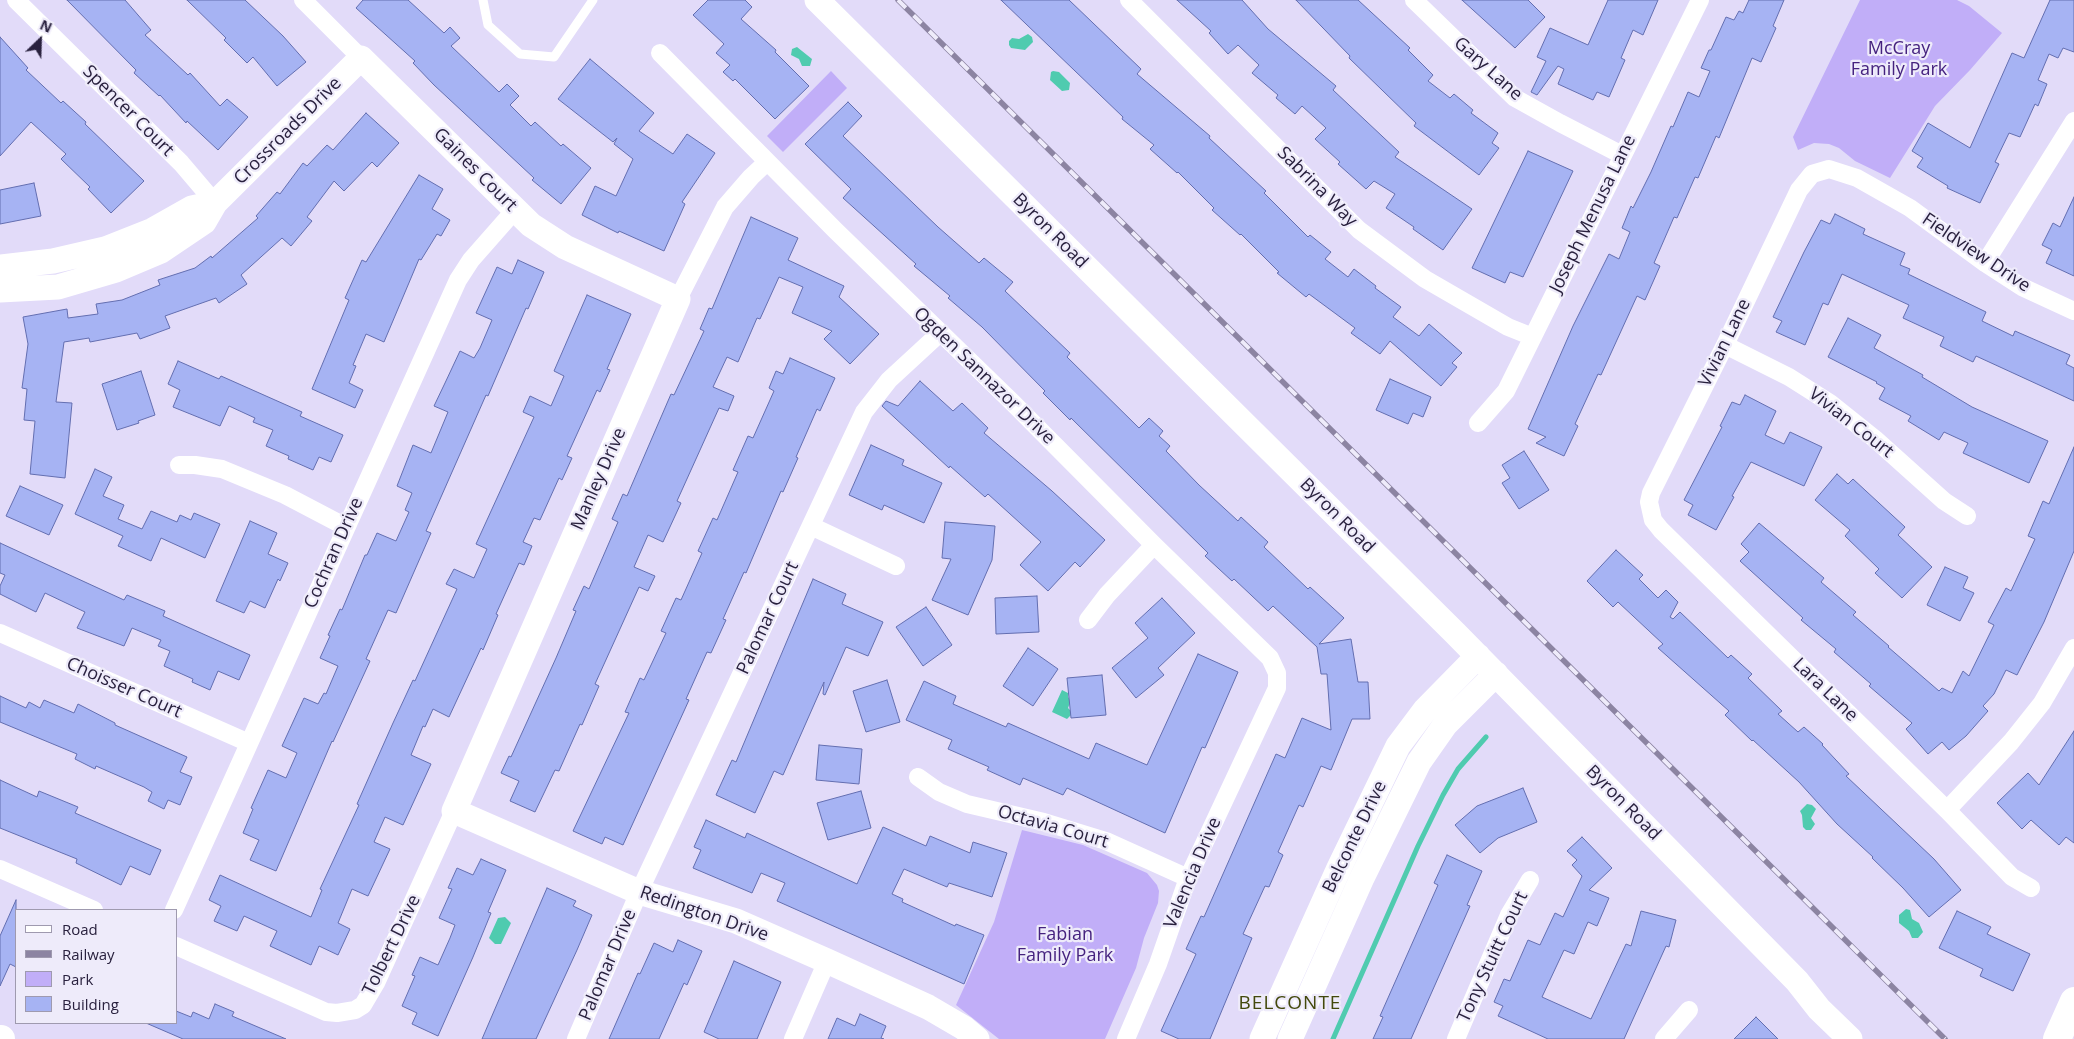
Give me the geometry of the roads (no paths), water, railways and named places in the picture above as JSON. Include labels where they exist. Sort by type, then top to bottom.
[{"type":"main road","name":"Byron Road","points":[[818,0],[1496,674],[1797,981],[1820,1009],[1850,1039]]},
{"type":"main road","name":"Crossroads Drive","points":[[0,290],[58,287],[116,270],[162,251],[204,222],[215,203],[361,58]]},
{"type":"main road","name":"Gaines Court","points":[[361,58],[531,225],[565,247],[678,298]]},
{"type":"main road","points":[[0,267],[54,260],[105,248],[153,230],[192,208],[215,203]]},
{"type":"main road","name":"Manley Drive","points":[[454,810],[678,298]]},
{"type":"main road","name":"Belconte Drive","points":[[1262,1039],[1339,868],[1398,746],[1425,710],[1478,656]]},
{"type":"main road","name":"Belconte Drive","points":[[1290,1039],[1362,878],[1419,762],[1445,725],[1496,674]]},
{"type":"main road","name":"Redington Drive","points":[[454,810],[640,892],[736,921],[928,1007],[964,1028],[977,1039]]},
{"type":"main road","points":[[2057,1039],[2074,1001]]},
{"type":"street","name":"Spencer Court","points":[[16,0],[181,163],[215,203]]},
{"type":"street","name":"Gaines Court","points":[[303,0],[361,58]]},
{"type":"street","name":"Sabrina Way","points":[[1129,0],[1359,230],[1425,279],[1508,327],[1533,337]]},
{"type":"street","name":"Gary Lane","points":[[1414,0],[1515,98],[1622,155]]},
{"type":"street","name":"Joseph Menusa Lane","points":[[1478,423],[1506,391],[1700,0]]},
{"type":"street","name":"Ogden Sannazor Drive","points":[[660,53],[767,162],[940,333],[1013,402],[1154,545],[1270,658],[1277,673],[1277,688],[1267,709]]},
{"type":"street","points":[[1985,263],[2074,121]]},
{"type":"street","name":"Manley Drive","points":[[678,298],[725,206],[767,162]]},
{"type":"street","name":"Vivian Lane","points":[[1702,570],[1653,520],[1648,502],[1651,493],[1725,345],[1799,190],[1812,174],[1829,169],[1856,178],[1881,191]]},
{"type":"street","name":"Fieldview Drive","points":[[1881,191],[1910,208],[1985,263],[2022,287],[2074,311]]},
{"type":"street","name":"Cochran Drive","points":[[174,909],[458,280],[471,260],[515,210]]},
{"type":"street","name":"Palomar Court","points":[[640,892],[864,412],[889,380],[940,333]]},
{"type":"street","name":"Vivian Court","points":[[1725,345],[1789,377],[1830,402],[1875,438],[1944,501],[1967,516]]},
{"type":"street","points":[[179,466],[195,465],[222,469],[284,495],[346,527]]},
{"type":"street","points":[[811,526],[896,566]]},
{"type":"street","points":[[1088,620],[1107,595],[1154,545]]},
{"type":"street","name":"Lara Lane","points":[[1702,570],[1947,810],[2012,878],[2031,888]]},
{"type":"street","name":"Choisser Court","points":[[0,633],[249,743]]},
{"type":"street","points":[[1947,810],[2011,742],[2042,703],[2074,648]]},
{"type":"street","name":"Valencia Drive","points":[[1126,1039],[1158,964],[1188,878],[1267,709]]},
{"type":"street","name":"Octavia Court","points":[[918,777],[939,792],[967,804],[1044,822],[1106,841],[1188,878]]},
{"type":"street","name":"Tolbert Drive","points":[[178,947],[326,1012],[337,1013],[355,1010],[363,1005],[376,983],[454,810]]},
{"type":"street","points":[[0,869],[92,909]]},
{"type":"street","name":"Tony Stuitt Court","points":[[1461,1037],[1509,915],[1530,880]]},
{"type":"street","name":"Palomar Drive","points":[[576,1039],[640,892]]},
{"type":"street","points":[[793,1039],[827,961]]},
{"type":"street","points":[[1664,1039],[1690,1010]]},
{"type":"lane","points":[[483,0],[488,25],[520,54],[554,57],[593,0]]},
{"type":"waterway","points":[[1333,1039],[1418,846],[1443,795],[1458,769],[1486,737]]},
{"type":"railway","points":[[898,0],[1945,1039]]},
{"type":"district","name":"BELCONTE","points":[[1290,1004]]},
{"type":"park label","name":"McCray Family Park","points":[[1899,59]]},
{"type":"park label","name":"Fabian Family Park","points":[[1065,945]]}]
